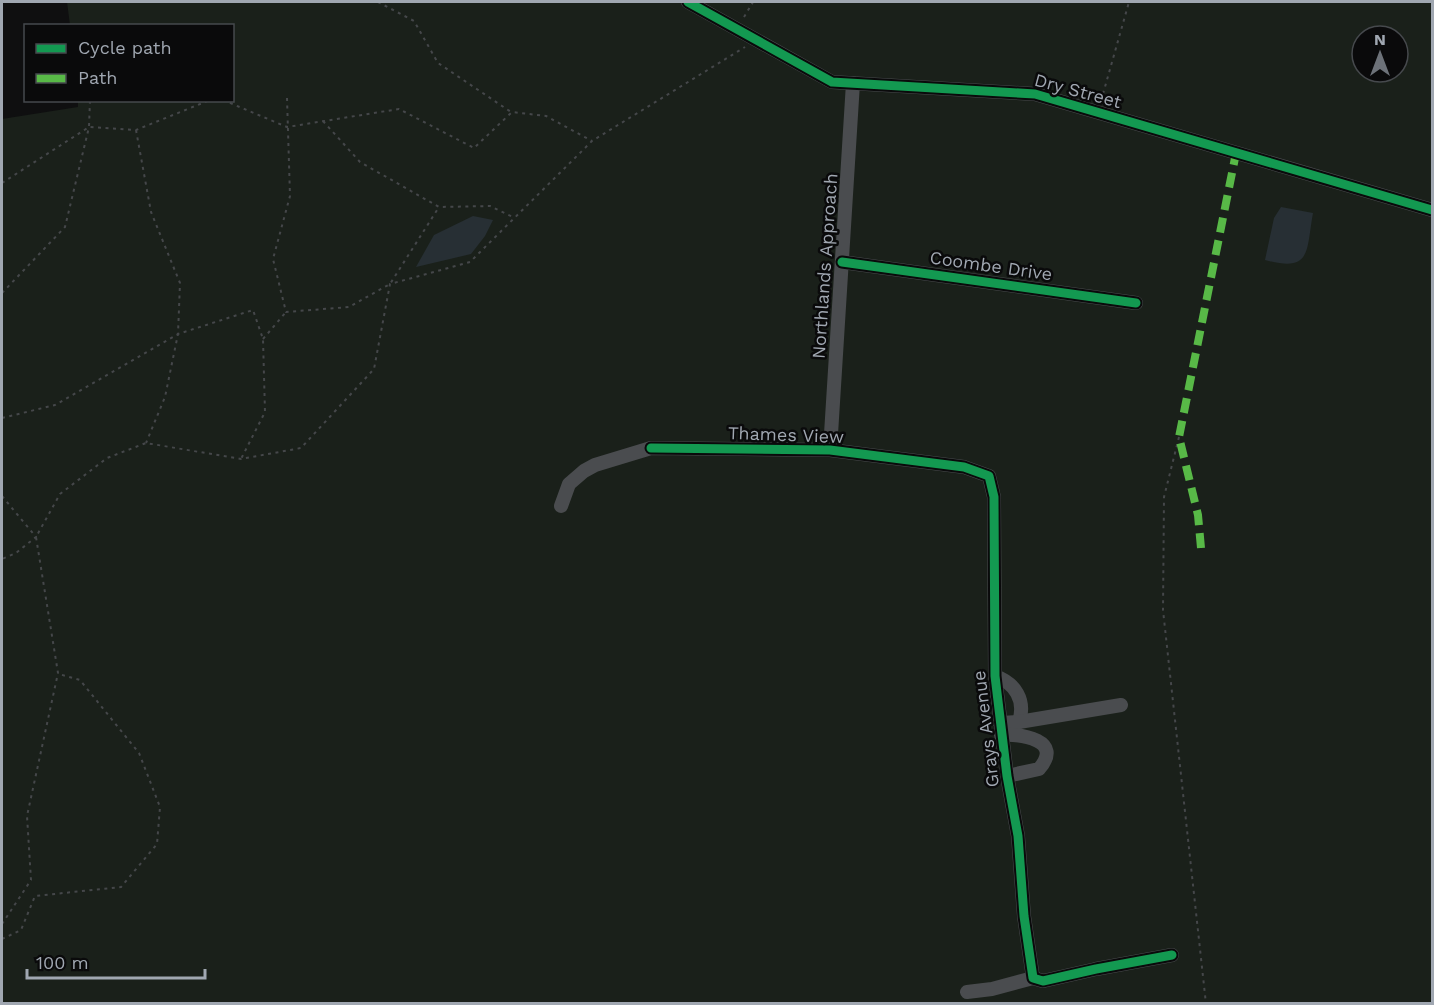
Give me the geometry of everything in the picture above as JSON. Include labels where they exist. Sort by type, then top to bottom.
[{"type":"street","name":"Dry Street","points":[[688,2],[832,82],[1035,94],[1432,210]]},
{"type":"street","name":"Northlands Approach","points":[[830,450],[853,83]]},
{"type":"street","name":"Coombe Drive","points":[[842,262],[1136,303]]},
{"type":"street","name":"Thames View","points":[[561,506],[569,484],[584,471],[595,465],[651,448],[830,450],[964,467],[989,476]]},
{"type":"street","name":"Grays Avenue","points":[[989,476],[994,497],[995,676],[1000,729],[1018,836],[1024,916],[1033,978]]},
{"type":"street","points":[[995,676],[1004,679],[1017,690],[1021,705],[1019,722]]},
{"type":"street","points":[[1000,729],[1019,722],[1121,705]]},
{"type":"street","points":[[1000,729],[1039,740],[1046,750],[1046,759],[1039,769],[1007,776]]},
{"type":"street","points":[[967,992],[992,989],[1033,978],[1043,981],[1172,955]]},
{"type":"path","points":[[378,2],[414,21],[438,63],[473,88],[512,112],[546,116],[592,141]]},
{"type":"path","points":[[737,29],[753,2]]},
{"type":"path","points":[[1098,112],[1129,2]]},
{"type":"path","points":[[263,339],[286,312],[349,307],[390,284],[470,262],[592,141],[756,40]]},
{"type":"path","points":[[286,312],[273,259],[290,196],[287,99]]},
{"type":"path","points":[[2,293],[65,226],[89,126],[90,102]]},
{"type":"path","points":[[2,183],[89,126],[136,130],[205,102]]},
{"type":"path","points":[[228,102],[287,126],[399,109],[474,148],[512,112]]},
{"type":"path","points":[[323,121],[360,162],[439,207],[490,206],[515,218]]},
{"type":"path","points":[[136,130],[152,212],[180,283],[178,334],[165,397],[146,443]]},
{"type":"path","points":[[2,559],[16,553],[36,537],[60,494],[107,458],[146,443],[241,459],[301,448],[374,369],[390,284],[439,207]]},
{"type":"path","points":[[2,417],[55,405],[178,334],[253,310],[263,339],[265,412],[241,459]]},
{"type":"path","points":[[1179,437],[1164,498],[1163,610],[1206,1004]]},
{"type":"path","points":[[2,496],[36,537],[58,673],[27,816],[31,880],[2,924]]},
{"type":"path","points":[[2,939],[21,930],[35,896],[121,887],[157,844],[160,807],[139,753],[80,680],[58,673]]},
{"type":"shaded area","points":[[67,2],[1432,2],[1432,1003],[2,1004],[2,119],[78,107],[78,102],[234,102],[234,24],[70,24]]},
{"type":"shaded area","points":[[1281,207],[1313,213],[1307,248],[1299,261],[1280,263],[1265,260],[1274,218]]},
{"type":"shaded area","points":[[473,216],[493,220],[485,236],[471,254],[416,267],[434,235]]},
{"type":"marked path","points":[[1201,548],[1198,515],[1179,437],[1236,153]]},
{"type":"cycle path","points":[[688,2],[832,82],[1035,94],[1432,210]]},
{"type":"cycle path","points":[[842,262],[1136,303]]},
{"type":"cycle path","points":[[651,448],[830,450],[964,467],[989,476],[994,497],[995,676],[1007,776],[1018,836],[1024,916],[1033,978],[1043,981],[1172,955]]}]
